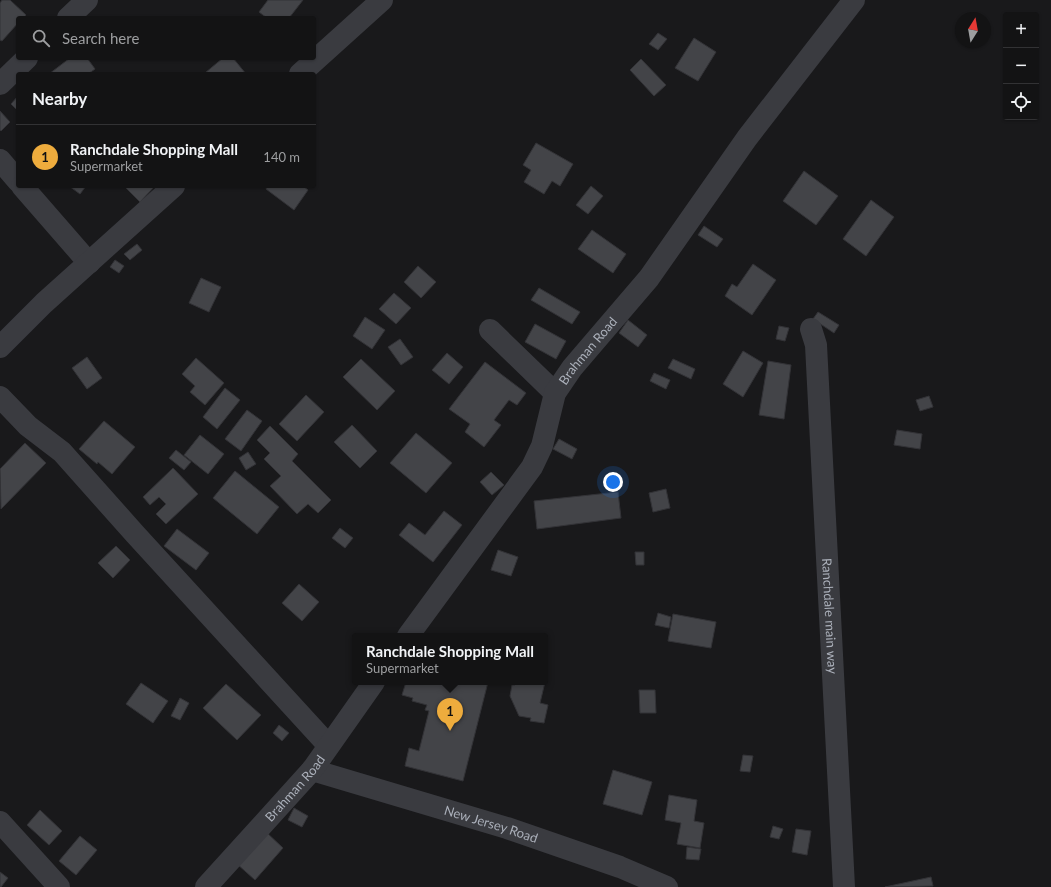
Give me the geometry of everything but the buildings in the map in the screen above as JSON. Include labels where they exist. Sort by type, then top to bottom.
[{"type":"street","points":[[70,16],[87,0]]},
{"type":"street","points":[[316,60],[382,0]]},
{"type":"street","name":"Brahman Road","points":[[410,633],[532,467],[542,446],[555,393],[572,368],[649,278],[747,138],[794,80],[854,0]]},
{"type":"street","points":[[0,84],[25,60]]},
{"type":"street","points":[[302,72],[316,60]]},
{"type":"street","points":[[0,160],[16,179]]},
{"type":"street","points":[[24,188],[89,263]]},
{"type":"street","points":[[0,347],[44,303],[172,188]]},
{"type":"street","points":[[490,330],[555,393]]},
{"type":"street","name":"Ranchdale main way","points":[[814,337],[844,887]]},
{"type":"street","points":[[0,397],[28,426],[62,452],[134,534],[328,744]]},
{"type":"street","name":"Brahman Road","points":[[206,887],[312,770],[328,744],[372,685]]},
{"type":"street","name":"New Jersey Road","points":[[312,770],[507,828],[620,868],[667,887]]},
{"type":"street","points":[[0,822],[59,887]]},
{"type":"place","name":"Ranchdale Shopping Mall","points":[[450,731]]}]
